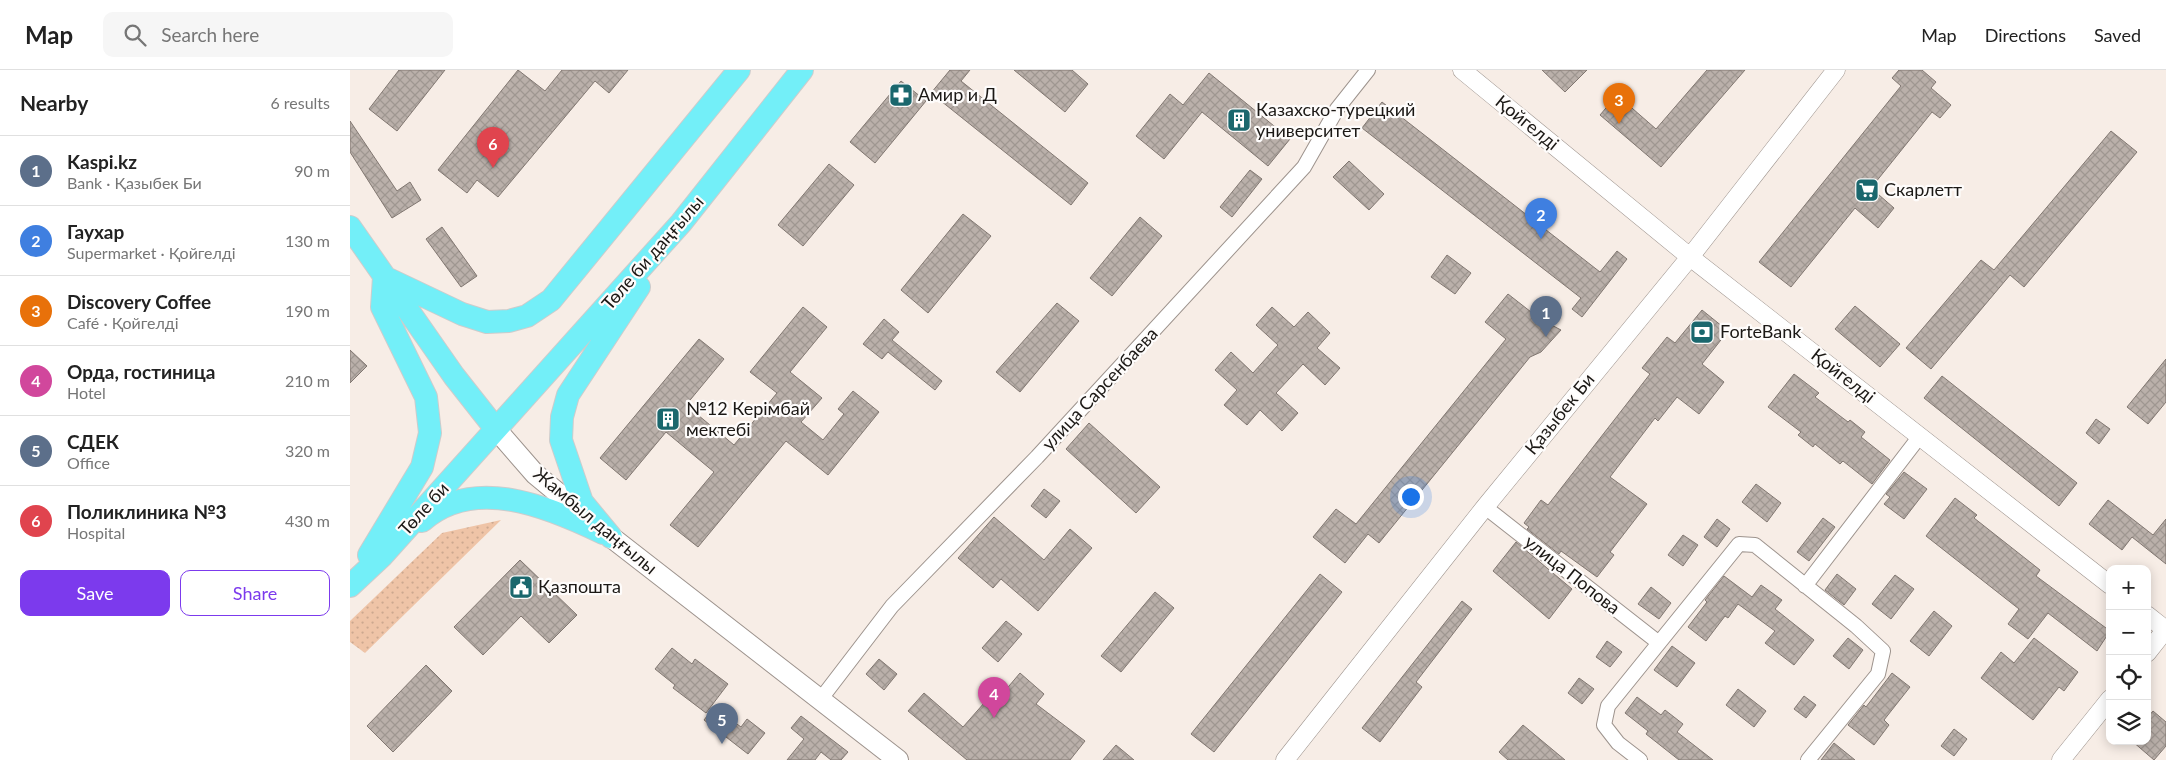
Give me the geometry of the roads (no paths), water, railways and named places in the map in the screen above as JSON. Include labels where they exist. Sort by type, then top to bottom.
[{"type":"main road","points":[[350,586],[422,467],[430,433],[426,397],[382,307],[384,277],[462,314],[487,322],[509,321],[527,316],[551,300],[739,70]]},
{"type":"main road","name":"Төле би даңғылы","points":[[496,428],[681,223],[802,70]]},
{"type":"main road","points":[[611,537],[582,502],[561,440],[562,417],[568,395],[681,223]]},
{"type":"main road","name":"Жамбыл даңғылы","points":[[350,227],[454,376],[535,474],[611,537],[898,760]]},
{"type":"main road","name":"Төле би","points":[[350,586],[382,556],[496,428]]},
{"type":"main road","points":[[382,556],[435,510],[472,498],[513,499],[565,515],[611,537]]},
{"type":"street","name":"улица Сарсенбаева","points":[[820,700],[892,606],[1037,457],[1304,167],[1338,109],[1368,70]]},
{"type":"street","name":"Қойгелді","points":[[1462,70],[1690,256],[2106,582]]},
{"type":"street","name":"Қазыбек Би","points":[[1286,760],[1485,507],[1690,256],[1836,70]]},
{"type":"street","points":[[1805,586],[1920,436]]},
{"type":"street","name":"улица Попова","points":[[1485,507],[1659,643]]},
{"type":"street","points":[[1640,760],[1618,743],[1604,725],[1608,706],[1739,544],[1755,545],[1856,626],[1883,651],[1878,674],[1808,760]]},
{"type":"street","points":[[2151,618],[2166,629],[2151,648]]},
{"type":"street","points":[[2061,760],[2109,700]]},
{"type":"place","name":"Амир и Д","points":[[901,95]]},
{"type":"place","name":"Казахско-турецкий университет","points":[[1239,120]]},
{"type":"place","name":"Discovery Coffee","points":[[1619,124]]},
{"type":"place","name":"Поликлиника №3","points":[[493,168]]},
{"type":"place","name":"Скарлетт","points":[[1867,190]]},
{"type":"place","name":"Гаухар","points":[[1541,239]]},
{"type":"place","name":"ForteBank","points":[[1702,332]]},
{"type":"place","name":"Kaspi.kz","points":[[1546,337]]},
{"type":"place","name":"№12 Керімбай мектебі","points":[[668,419]]},
{"type":"place","name":"Қазпошта","points":[[521,587]]},
{"type":"place","name":"Орда, гостиница","points":[[994,718]]},
{"type":"place","name":"СДЕК","points":[[722,744]]}]
